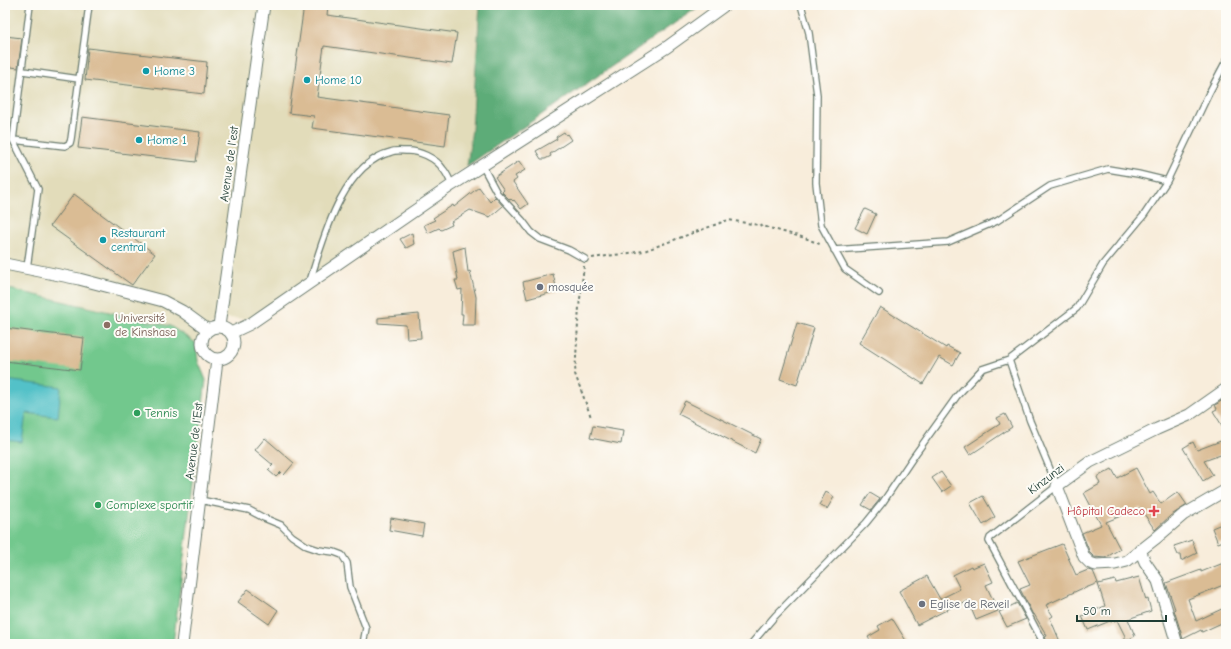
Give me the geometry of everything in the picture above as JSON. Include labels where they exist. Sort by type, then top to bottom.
[{"type":"street","name":"Avenue de l'est","points":[[219,326],[264,5]]},
{"type":"street","points":[[231,332],[250,324],[452,185],[666,47],[725,5]]},
{"type":"street","points":[[5,264],[79,279],[163,301],[182,311],[208,330]]},
{"type":"street","points":[[219,326],[231,332],[235,344],[234,349],[230,354],[225,358],[217,360],[210,357],[203,349],[203,339],[208,330],[219,326]]},
{"type":"street","name":"Avenue de l'Est","points":[[182,644],[217,360]]},
{"type":"street","name":"Kinzunzi","points":[[1058,486],[1090,462],[1157,429],[1189,416],[1226,389]]},
{"type":"street","points":[[1058,486],[1084,557],[1090,563],[1096,565],[1127,561],[1183,515],[1226,490]]},
{"type":"street","points":[[1140,550],[1145,562],[1158,581],[1177,644]]},
{"type":"lane","points":[[27,268],[38,188],[13,140],[30,5]]},
{"type":"lane","points":[[13,140],[65,146],[70,143],[89,5]]},
{"type":"lane","points":[[801,5],[809,33],[817,95],[816,183],[821,225],[845,269],[878,293]]},
{"type":"lane","points":[[751,644],[775,616],[866,523],[883,502],[957,396],[982,368],[1009,360],[1077,308],[1103,264],[1144,215],[1167,181],[1226,61]]},
{"type":"lane","points":[[22,71],[79,79]]},
{"type":"lane","points":[[309,283],[335,209],[355,175],[372,160],[391,152],[412,150],[428,156],[443,167],[452,185]]},
{"type":"lane","points":[[482,165],[497,193],[531,232],[540,238],[569,250],[585,259]]},
{"type":"lane","points":[[834,250],[948,242],[997,221],[1050,186],[1108,169],[1167,181]]},
{"type":"lane","points":[[1009,360],[1030,420],[1058,486]]},
{"type":"lane","name":"Kinzunzi","points":[[1044,644],[989,541],[990,538],[1058,486]]},
{"type":"lane","points":[[200,500],[249,510],[281,525],[292,536],[307,546],[342,555],[347,563],[350,587],[366,628],[363,644]]},
{"type":"path","points":[[591,417],[576,374],[580,299],[585,259],[644,251],[728,220],[759,225],[805,238],[834,250]]},
{"type":"shaded area","name":"Université de Kinshasa","points":[[5,5],[701,5],[467,166],[250,319],[226,318],[215,322],[204,329],[196,343],[198,361],[206,380],[200,439],[173,644],[5,644]]},
{"type":"green space","points":[[480,5],[701,5],[467,166],[472,129]]},
{"type":"green space","name":"Complexe sportif","points":[[5,288],[170,326],[196,343],[198,361],[206,380],[173,644],[5,644]]},
{"type":"water","points":[[5,380],[61,387],[58,417],[26,413],[22,442],[5,440]]},
{"type":"building","name":"Home 10","points":[[304,5],[328,5],[327,15],[457,33],[452,64],[324,46],[317,97],[449,115],[445,146],[312,128],[314,116],[289,113]]},
{"type":"building","points":[[5,36],[22,38],[18,68],[5,66]]},
{"type":"building","name":"Home 3","points":[[88,48],[207,62],[204,94],[85,80]]},
{"type":"building","name":"Home 1","points":[[82,117],[200,132],[196,162],[78,148]]},
{"type":"building","points":[[564,132],[571,140],[550,154],[551,156],[541,159],[536,151],[557,139],[556,137]]},
{"type":"building","points":[[519,161],[525,170],[515,176],[517,179],[513,182],[528,204],[521,209],[514,200],[510,200],[502,192],[504,190],[495,177]]},
{"type":"building","points":[[479,187],[490,202],[495,197],[503,206],[490,217],[470,210],[451,222],[452,225],[441,230],[439,228],[428,233],[424,225],[435,220],[433,218],[453,205],[454,207]]},
{"type":"building","name":"Restaurant central","points":[[74,194],[155,254],[132,285],[50,226]]},
{"type":"building","points":[[865,209],[876,214],[867,234],[855,228]]},
{"type":"building","points":[[412,233],[414,244],[406,248],[400,239]]},
{"type":"building","points":[[465,247],[468,272],[470,271],[476,297],[475,325],[462,325],[462,289],[458,290],[455,280],[458,280],[453,251]]},
{"type":"building","name":"mosquée","points":[[553,274],[557,291],[527,299],[523,282]]},
{"type":"building","points":[[880,307],[946,348],[947,346],[960,353],[953,365],[939,357],[923,384],[859,343]]},
{"type":"building","points":[[419,314],[421,338],[407,339],[406,325],[378,323],[378,318]]},
{"type":"building","points":[[797,323],[814,328],[797,385],[780,379]]},
{"type":"building","points":[[5,328],[84,338],[80,370],[5,361]]},
{"type":"building","points":[[1226,398],[1226,432],[1213,411],[1217,409],[1215,405]]},
{"type":"building","points":[[685,401],[761,439],[755,453],[678,414]]},
{"type":"building","points":[[1005,414],[1012,427],[970,455],[965,447],[1000,424],[997,418]]},
{"type":"building","points":[[593,426],[623,431],[621,444],[590,438]]},
{"type":"building","points":[[265,438],[294,463],[284,475],[281,472],[276,477],[268,470],[273,465],[255,450]]},
{"type":"building","points":[[1226,439],[1226,453],[1204,461],[1213,475],[1203,481],[1183,448],[1193,442],[1197,450]]},
{"type":"building","points":[[1136,468],[1150,494],[1153,492],[1161,504],[1178,492],[1187,505],[1170,516],[1155,530],[1140,508],[1106,522],[1120,549],[1105,558],[1094,557],[1090,553],[1082,533],[1101,525],[1084,493],[1100,484],[1097,477],[1112,469],[1117,478]]},
{"type":"building","points":[[941,472],[951,486],[942,492],[932,478]]},
{"type":"building","points":[[826,492],[834,497],[827,509],[819,505]]},
{"type":"building","points":[[870,493],[880,499],[871,510],[862,505]]},
{"type":"building","points":[[983,496],[995,517],[983,525],[970,503]]},
{"type":"building","points":[[391,518],[424,524],[422,536],[389,530]]},
{"type":"building","points":[[1224,523],[1226,528],[1226,540],[1218,543],[1212,528]]},
{"type":"building","points":[[1192,540],[1197,553],[1181,561],[1180,555],[1178,555],[1174,546]]},
{"type":"building","points":[[1062,544],[1076,575],[1088,570],[1093,571],[1098,583],[1083,588],[1046,605],[1053,616],[1050,618],[1061,644],[1048,644],[1045,637],[1047,636],[1034,614],[1033,615],[1020,589],[1030,585],[1018,561]]},
{"type":"building","points":[[1226,562],[1226,584],[1188,599],[1196,621],[1226,607],[1226,621],[1202,632],[1201,630],[1183,639],[1166,583]]},
{"type":"building","points":[[984,563],[993,582],[986,585],[998,611],[976,620],[968,601],[959,606],[958,604],[917,625],[899,591],[927,576],[940,599],[960,589],[953,575],[971,566],[972,568]]},
{"type":"building","points":[[1139,577],[1151,611],[1128,619],[1135,636],[1125,641],[1125,636],[1117,620],[1110,621],[1088,630],[1082,616],[1105,606],[1098,584],[1115,580],[1116,583]]},
{"type":"building","points":[[248,589],[278,610],[269,624],[238,602]]},
{"type":"building","points":[[1017,603],[1026,619],[1007,627],[999,612]]},
{"type":"building","points":[[892,618],[908,644],[872,644],[868,637],[880,630],[878,626]]},
{"type":"place","name":"Home 3","points":[[146,71]]},
{"type":"place","name":"Home 10","points":[[307,80]]},
{"type":"place","name":"Home 1","points":[[139,140]]},
{"type":"place","name":"Restaurant central","points":[[103,240]]},
{"type":"place","name":"mosquée","points":[[540,287]]},
{"type":"place","name":"Université de Kinshasa","points":[[107,325]]},
{"type":"place","name":"Tennis","points":[[137,413]]},
{"type":"place","name":"Complexe sportif","points":[[98,505]]},
{"type":"place","name":"Hôpital Cadeco","points":[[1154,511]]},
{"type":"place","name":"Eglise de Reveil","points":[[922,604]]}]
